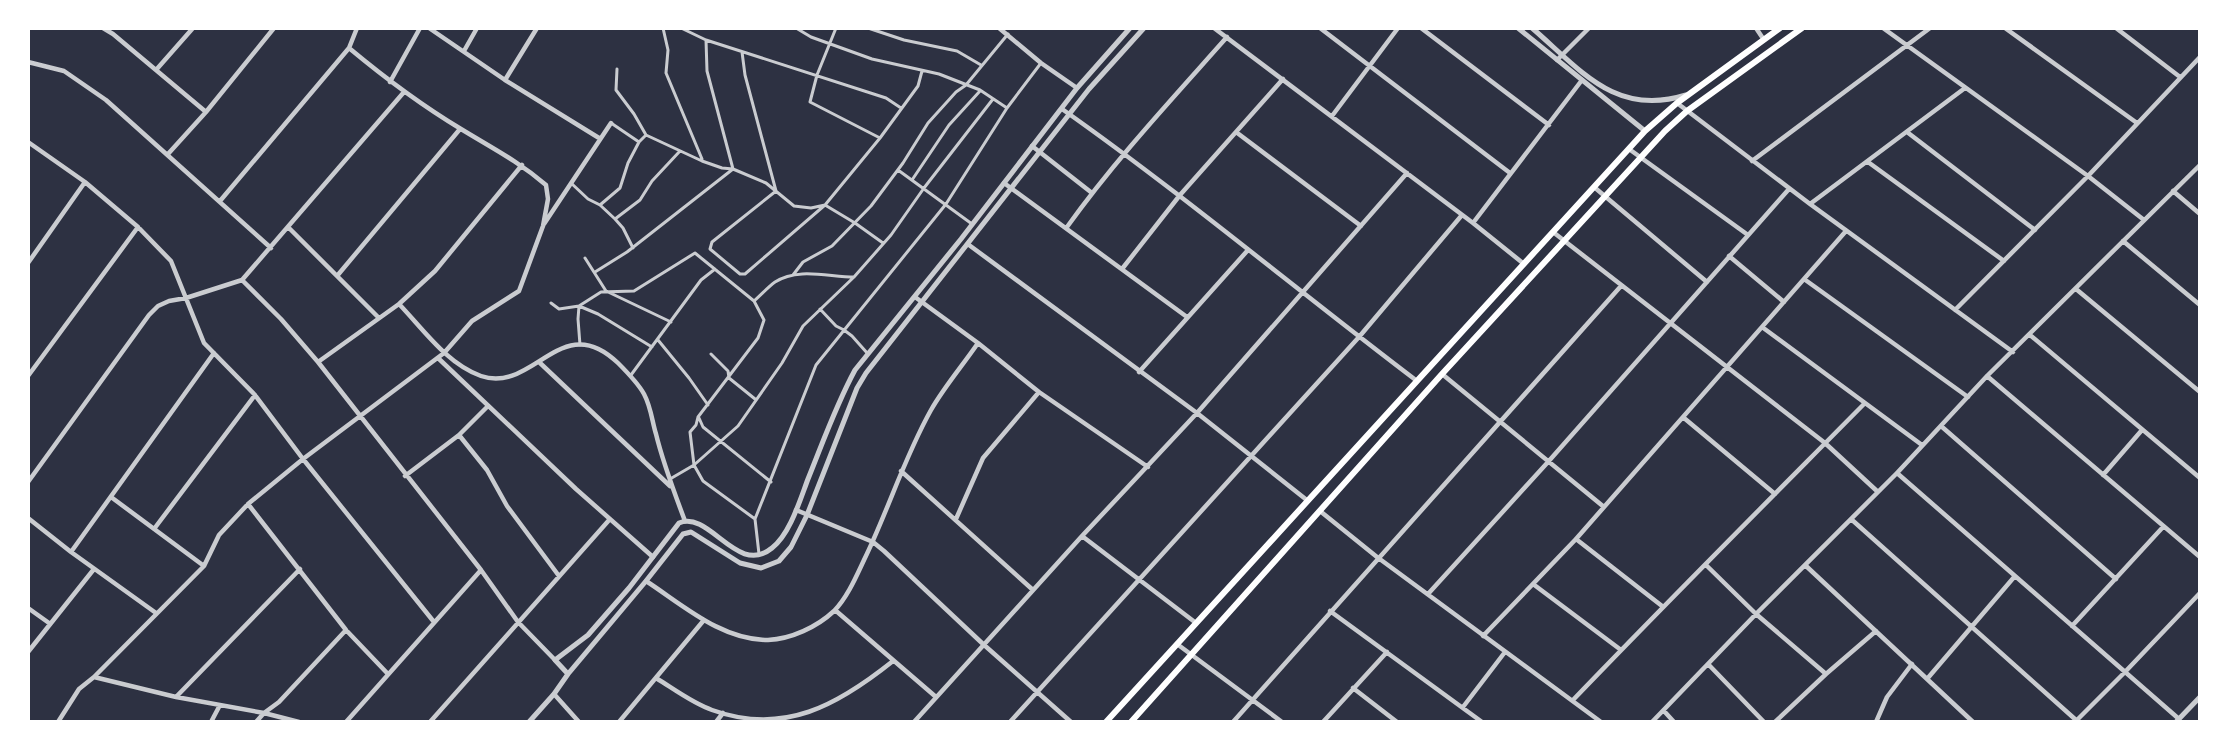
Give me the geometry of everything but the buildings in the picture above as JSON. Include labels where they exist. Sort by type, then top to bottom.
[{"type":"main road","points":[[1106,722],[1645,131],[1677,103],[1780,28]]},
{"type":"main road","points":[[1131,722],[1443,374],[1665,131],[1687,111],[1802,28]]},
{"type":"street","points":[[103,28],[206,112]]},
{"type":"street","points":[[112,34],[117,28]]},
{"type":"street","points":[[156,70],[193,28]]},
{"type":"street","points":[[168,154],[206,112],[274,28]]},
{"type":"street","points":[[220,201],[349,48],[357,28]]},
{"type":"street","points":[[390,82],[420,28]]},
{"type":"street","points":[[429,28],[505,80],[599,138]]},
{"type":"street","points":[[464,51],[477,28]]},
{"type":"street","points":[[505,80],[537,28]]},
{"type":"street","points":[[663,28],[668,50],[666,73],[702,161]]},
{"type":"street","points":[[681,28],[706,40],[886,98],[902,108]]},
{"type":"street","points":[[796,28],[830,44],[872,59],[939,74],[980,90],[1007,108]]},
{"type":"street","points":[[837,28],[817,75],[810,102],[880,138]]},
{"type":"street","points":[[868,28],[904,40],[957,51],[981,65]]},
{"type":"street","points":[[999,28],[1041,63],[1077,88]]},
{"type":"street","points":[[555,660],[588,635],[629,588],[679,523],[695,522],[744,554],[759,555],[775,546],[783,536],[796,510],[843,393],[855,370],[915,297],[1077,88],[1130,28]]},
{"type":"street","points":[[529,722],[686,532],[691,532],[740,563],[760,568],[774,564],[785,556],[807,515],[857,388],[866,373],[1013,189],[1089,89],[1144,28]]},
{"type":"street","points":[[1214,28],[1524,264]]},
{"type":"street","points":[[1320,28],[1510,173]]},
{"type":"street","points":[[1332,116],[1398,28]]},
{"type":"street","points":[[1421,28],[1549,124]]},
{"type":"street","points":[[1518,28],[1645,131]]},
{"type":"street","points":[[1532,28],[1604,89],[1620,96],[1653,101],[1673,99],[1691,93]]},
{"type":"street","points":[[1557,60],[1589,28]]},
{"type":"street","points":[[1756,28],[1764,40]]},
{"type":"street","points":[[1883,28],[2088,176],[2144,220]]},
{"type":"street","points":[[1752,161],[1930,28]]},
{"type":"street","points":[[2005,28],[2137,123]]},
{"type":"street","points":[[2116,28],[2180,77]]},
{"type":"street","points":[[754,301],[776,282],[793,274],[803,262],[832,246],[855,223],[898,170],[928,123],[956,92],[966,85],[1008,34]]},
{"type":"street","points":[[1067,227],[1125,153],[1227,37]]},
{"type":"street","points":[[706,40],[710,82],[733,169]]},
{"type":"street","points":[[58,722],[79,689],[94,677],[204,566],[219,535],[248,504],[303,459],[438,358],[472,321],[519,291],[543,226],[548,199],[546,185],[522,165],[460,129],[404,92],[349,48]]},
{"type":"street","points":[[742,52],[745,75],[776,190]]},
{"type":"street","points":[[1955,310],[2088,176],[2199,57]]},
{"type":"street","points":[[28,62],[52,67],[76,78],[106,100],[271,248]]},
{"type":"street","points":[[759,555],[755,519],[816,365],[946,204],[1007,108],[1041,63]]},
{"type":"street","points":[[617,69],[616,90],[646,135],[702,161],[733,169],[766,183],[794,206],[811,208],[825,205],[884,243]]},
{"type":"street","points":[[776,190],[712,242],[710,249],[740,274],[745,274],[825,205],[880,138],[918,86],[922,71]]},
{"type":"street","points":[[1122,269],[1179,195],[1283,80]]},
{"type":"street","points":[[1473,223],[1582,80]]},
{"type":"street","points":[[1810,204],[1965,88]]},
{"type":"street","points":[[912,180],[950,125],[980,90]]},
{"type":"street","points":[[28,482],[149,315],[158,306],[169,301],[186,298],[242,280],[404,92]]},
{"type":"street","points":[[670,479],[694,465],[738,426],[782,363],[803,327],[854,277],[884,243],[993,99]]},
{"type":"street","points":[[1677,103],[1789,189],[2013,352]]},
{"type":"street","points":[[1062,109],[1125,153],[1417,381]]},
{"type":"street","points":[[543,226],[611,123],[639,142]]},
{"type":"street","points":[[337,276],[460,129]]},
{"type":"street","points":[[1236,132],[1361,226]]},
{"type":"street","points":[[1907,132],[2035,230]]},
{"type":"street","points":[[600,205],[620,188],[628,163],[639,142],[646,135]]},
{"type":"street","points":[[29,144],[85,182],[138,227],[171,261],[204,343],[255,395],[303,459],[434,622]]},
{"type":"street","points":[[1032,146],[1092,193]]},
{"type":"street","points":[[1629,148],[1748,235]]},
{"type":"street","points":[[615,219],[640,200],[652,181],[680,151]]},
{"type":"street","points":[[1868,162],[2004,261]]},
{"type":"street","points":[[318,363],[399,304],[435,271],[522,165]]},
{"type":"street","points":[[1652,722],[1897,473],[1987,376],[2199,165]]},
{"type":"street","points":[[595,272],[633,248],[733,169]]},
{"type":"street","points":[[898,170],[972,224]]},
{"type":"street","points":[[914,722],[1197,413],[1407,173]]},
{"type":"street","points":[[28,263],[85,182]]},
{"type":"street","points":[[571,183],[615,219],[623,228],[633,248]]},
{"type":"street","points":[[1004,183],[1187,317]]},
{"type":"street","points":[[1594,187],[1707,282]]},
{"type":"street","points":[[1428,594],[1789,189]]},
{"type":"street","points":[[2173,191],[2199,214]]},
{"type":"street","points":[[1010,722],[1359,337],[1462,215]]},
{"type":"street","points":[[288,226],[379,318]]},
{"type":"street","points":[[29,374],[138,227]]},
{"type":"street","points":[[1483,636],[1576,539],[1846,231]]},
{"type":"street","points":[[1553,232],[1826,443],[1878,492]]},
{"type":"street","points":[[2123,241],[2199,305]]},
{"type":"street","points":[[969,245],[1197,413],[1308,501]]},
{"type":"street","points":[[1139,372],[1248,250]]},
{"type":"street","points":[[551,303],[559,309],[579,306],[606,291],[634,291],[695,253],[754,301],[764,321],[758,338],[698,417],[696,425],[690,432],[694,465],[703,481],[755,519]]},
{"type":"street","points":[[1729,256],[1784,302]]},
{"type":"street","points":[[585,258],[606,291],[671,322]]},
{"type":"street","points":[[630,377],[701,280],[715,269]]},
{"type":"street","points":[[793,274],[854,277]]},
{"type":"street","points":[[1804,279],[1968,397]]},
{"type":"street","points":[[242,280],[281,319],[318,363],[481,570],[518,622],[568,674]]},
{"type":"street","points":[[1233,722],[1377,557],[1621,286]]},
{"type":"street","points":[[2076,289],[2199,392]]},
{"type":"street","points":[[915,297],[1039,392],[1148,467]]},
{"type":"street","points":[[399,304],[444,353],[480,376],[493,379],[514,375],[556,351],[588,344],[599,348],[630,377],[644,394],[651,411],[655,433],[672,488],[685,521]]},
{"type":"street","points":[[579,306],[580,345]]},
{"type":"street","points":[[579,306],[598,314],[652,348]]},
{"type":"street","points":[[820,309],[867,354]]},
{"type":"street","points":[[1762,327],[1923,446]]},
{"type":"street","points":[[2030,335],[2199,478]]},
{"type":"street","points":[[658,340],[708,405]]},
{"type":"street","points":[[646,581],[704,620],[729,633],[768,640],[804,631],[835,610],[856,578],[931,409],[978,343]]},
{"type":"street","points":[[71,552],[214,353]]},
{"type":"street","points":[[711,354],[728,371],[729,378],[755,399]]},
{"type":"street","points":[[438,358],[487,407],[653,556]]},
{"type":"street","points":[[539,362],[672,488]]},
{"type":"street","points":[[1443,374],[1499,423],[1604,507]]},
{"type":"street","points":[[1987,376],[2199,557]]},
{"type":"street","points":[[956,519],[984,458],[1039,392]]},
{"type":"street","points":[[154,529],[255,395]]},
{"type":"street","points":[[1572,700],[1662,606],[1706,565],[1865,403]]},
{"type":"street","points":[[405,476],[459,435],[487,407]]},
{"type":"street","points":[[698,417],[703,427],[771,482]]},
{"type":"street","points":[[1684,418],[1775,494]]},
{"type":"street","points":[[1941,426],[2116,579]]},
{"type":"street","points":[[2103,475],[2142,430]]},
{"type":"street","points":[[459,435],[487,470],[507,506],[559,576]]},
{"type":"street","points":[[902,471],[1033,590]]},
{"type":"street","points":[[1897,473],[2177,720],[2199,697]]},
{"type":"street","points":[[111,497],[204,566]]},
{"type":"street","points":[[248,504],[346,630],[387,673]]},
{"type":"street","points":[[796,510],[873,542],[1071,722]]},
{"type":"street","points":[[1320,511],[1377,557],[1601,722]]},
{"type":"street","points":[[28,518],[156,613]]},
{"type":"street","points":[[430,722],[610,519]]},
{"type":"street","points":[[1851,519],[2076,721],[2199,593]]},
{"type":"street","points":[[2072,626],[2163,527]]},
{"type":"street","points":[[1082,536],[1196,623]]},
{"type":"street","points":[[1576,539],[1662,606]]},
{"type":"street","points":[[1706,565],[1756,614],[1826,674]]},
{"type":"street","points":[[1805,565],[1973,722]]},
{"type":"street","points":[[28,652],[94,569]]},
{"type":"street","points":[[176,697],[300,569]]},
{"type":"street","points":[[346,722],[387,673],[481,570]]},
{"type":"street","points":[[1927,679],[2015,576]]},
{"type":"street","points":[[1533,584],[1620,650]]},
{"type":"street","points":[[28,608],[49,623]]},
{"type":"street","points":[[835,610],[936,697]]},
{"type":"street","points":[[1330,611],[1482,722]]},
{"type":"street","points":[[619,722],[704,620]]},
{"type":"street","points":[[256,722],[279,702],[346,630]]},
{"type":"street","points":[[1775,722],[1876,631]]},
{"type":"street","points":[[1177,644],[1281,722]]},
{"type":"street","points":[[1323,722],[1387,652]]},
{"type":"street","points":[[1463,707],[1505,652]]},
{"type":"street","points":[[656,678],[690,699],[723,713],[776,720],[827,706],[863,685],[893,661]]},
{"type":"street","points":[[1708,664],[1764,722]]},
{"type":"street","points":[[1876,722],[1887,697],[1912,664]]},
{"type":"street","points":[[94,677],[176,697],[264,713],[299,722]]},
{"type":"street","points":[[1353,688],[1397,722]]},
{"type":"street","points":[[554,694],[579,722]]},
{"type":"street","points":[[212,722],[220,705]]},
{"type":"street","points":[[1664,711],[1674,722]]},
{"type":"street","points":[[716,722],[723,713]]}]
